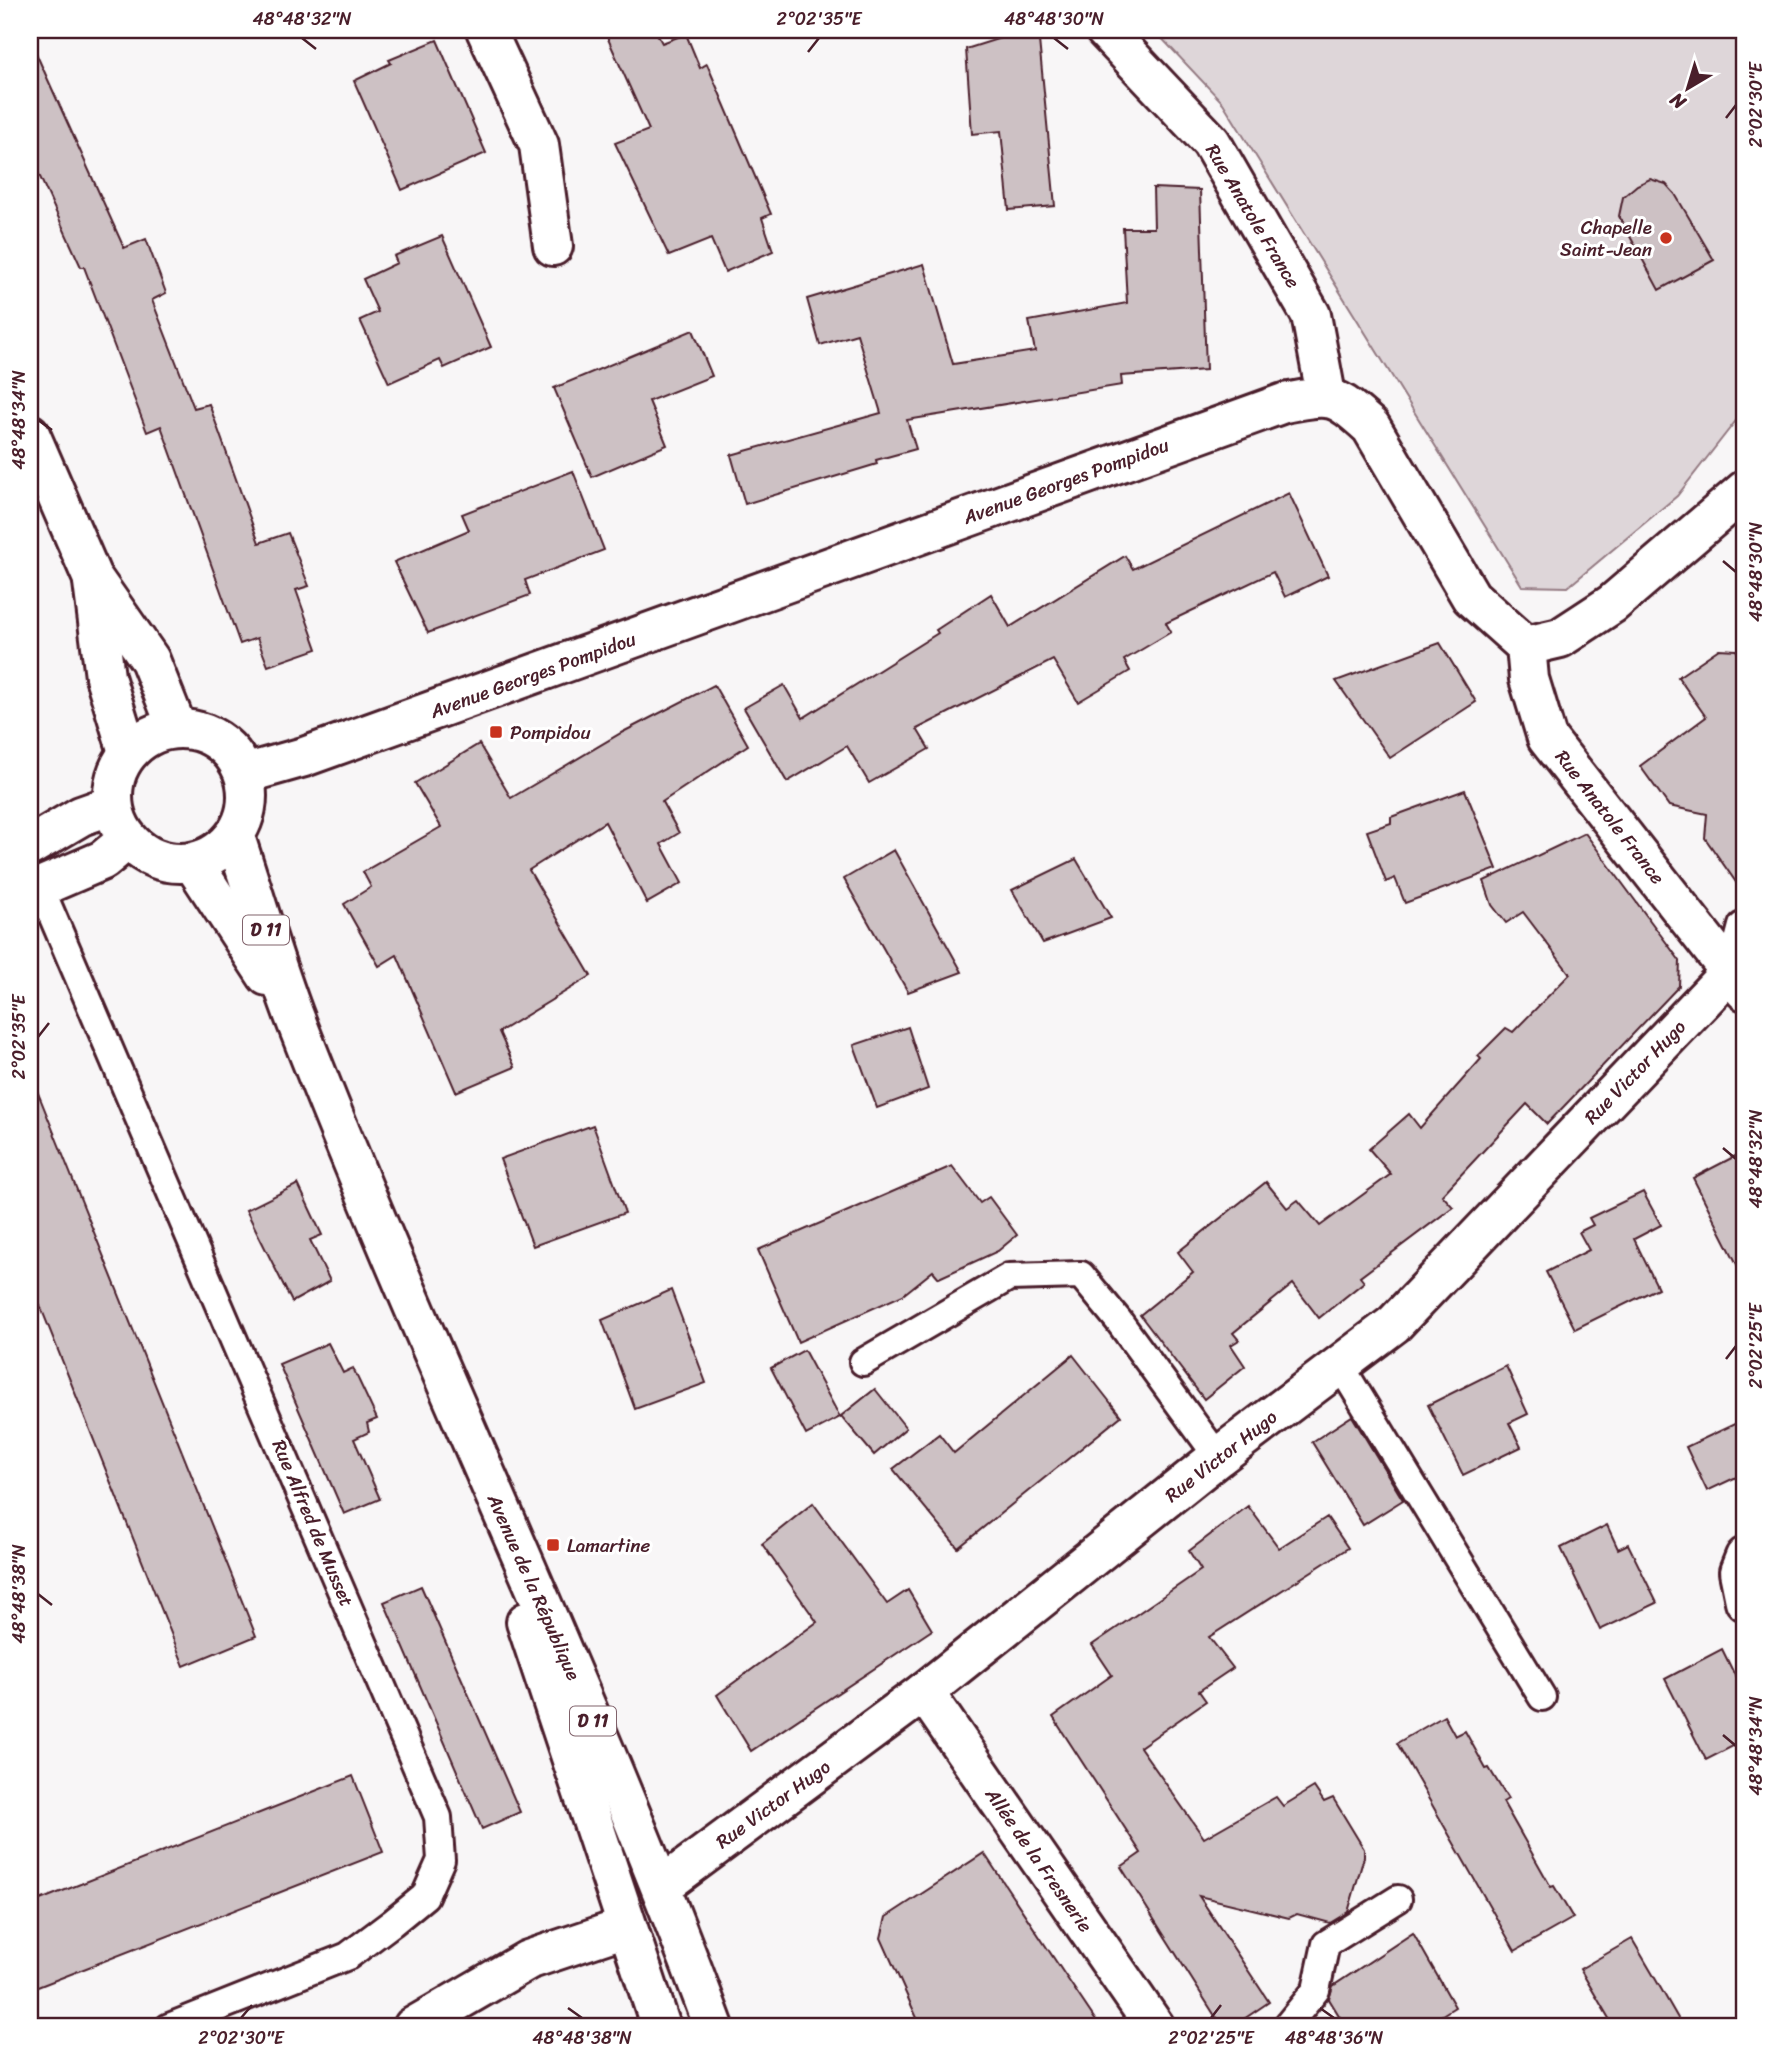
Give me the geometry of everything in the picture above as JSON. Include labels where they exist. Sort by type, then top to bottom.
[{"type":"street","points":[[486,30],[539,145],[553,246]]},
{"type":"street","name":"Rue Anatole France","points":[[1105,30],[1211,142],[1311,315],[1326,395]]},
{"type":"street","points":[[1326,395],[1350,408],[1371,427],[1471,597],[1526,646],[1560,638],[1612,604],[1745,490]]},
{"type":"street","name":"Avenue Georges Pompidou","points":[[244,774],[304,758],[1284,402],[1326,395]]},
{"type":"street","points":[[30,435],[92,577],[150,660],[177,728]]},
{"type":"street","points":[[92,577],[105,677],[128,752]]},
{"type":"street","name":"Rue Anatole France","points":[[1526,646],[1529,679],[1547,738],[1738,982]]},
{"type":"street","points":[[177,728],[196,730],[218,740],[232,753],[244,774],[247,809],[235,837],[216,854],[193,863],[178,864],[155,860],[127,841],[112,805],[116,773],[128,752],[155,733],[177,728]]},
{"type":"street","points":[[30,846],[81,816],[112,805]]},
{"type":"street","name":"Avenue de la République","points":[[235,837],[298,1024],[461,1420],[622,1787],[714,2027]]},
{"type":"street","points":[[35,888],[103,860],[127,841]]},
{"type":"street","name":"Avenue de la République","points":[[193,863],[298,1024]]},
{"type":"street","name":"Rue Victor Hugo","points":[[662,1886],[924,1692],[1218,1457],[1394,1324],[1738,982]]},
{"type":"street","name":"Avenue de la République","points":[[461,1420],[661,2027]]},
{"type":"street","points":[[1745,1557],[1739,1572],[1745,1601]]},
{"type":"street","name":"Allée de la Fresnerie","points":[[924,1692],[1155,2027]]},
{"type":"street","points":[[413,2027],[528,1960],[626,1927]]},
{"type":"lane","name":"Rue Alfred de Musset","points":[[35,888],[438,1817],[441,1860],[425,1896],[392,1923],[348,1956],[169,2027]]},
{"type":"lane","points":[[1738,982],[1745,925]]},
{"type":"lane","points":[[863,1362],[1009,1277],[1081,1275],[1118,1320],[1218,1457]]},
{"type":"lane","points":[[1340,1365],[1542,1696]]},
{"type":"lane","points":[[1286,2027],[1315,1990],[1326,1944],[1398,1899]]},
{"type":"shaded area","points":[[1154,30],[1745,30],[1745,409],[1677,496],[1568,587],[1522,586],[1223,103]]},
{"type":"building","points":[[604,30],[655,30],[662,43],[686,34],[700,68],[707,64],[771,214],[762,218],[773,251],[725,272],[711,239],[669,256],[615,143],[649,130]]},
{"type":"building","points":[[1026,30],[1038,30],[1055,206],[1009,210],[1001,131],[972,134],[966,49]]},
{"type":"building","points":[[30,40],[124,248],[146,239],[166,293],[152,300],[194,408],[209,404],[259,543],[288,533],[309,586],[296,590],[317,649],[268,666],[257,638],[240,644],[161,426],[147,432],[84,267],[81,267],[30,155]]},
{"type":"building","points":[[437,40],[486,153],[402,190],[354,81],[391,63],[389,60]]},
{"type":"building","name":"Chapelle Saint-Jean","points":[[1650,179],[1666,184],[1675,194],[1714,260],[1659,290],[1619,216],[1623,197],[1637,185]]},
{"type":"building","points":[[1153,188],[1200,190],[1206,370],[1121,376],[1122,385],[907,420],[916,449],[876,460],[877,464],[745,504],[731,455],[881,413],[857,334],[820,345],[807,299],[924,264],[953,364],[1035,351],[1029,321],[1127,303],[1123,228],[1154,228]]},
{"type":"building","points":[[442,236],[491,347],[444,368],[440,360],[389,383],[360,320],[378,312],[363,279],[397,263],[394,256]]},
{"type":"building","points":[[693,330],[712,376],[649,401],[667,445],[592,477],[554,388]]},
{"type":"building","points":[[573,471],[604,550],[525,580],[530,595],[428,633],[394,562],[469,530],[462,514]]},
{"type":"building","points":[[1289,493],[1328,576],[1285,597],[1273,572],[1166,623],[1171,632],[1124,660],[1130,671],[1078,702],[1053,660],[917,729],[929,749],[869,783],[847,746],[787,782],[744,708],[784,685],[803,718],[938,633],[936,630],[991,594],[1010,627],[1125,556],[1133,569]]},
{"type":"building","points":[[1440,643],[1476,702],[1390,758],[1336,681]]},
{"type":"building","points":[[1719,649],[1736,650],[1745,663],[1745,895],[1705,838],[1707,814],[1669,806],[1640,766],[1706,717],[1678,677]]},
{"type":"building","points":[[714,685],[748,745],[662,802],[679,833],[661,844],[682,883],[647,903],[605,822],[529,870],[591,976],[499,1032],[515,1067],[456,1092],[397,955],[379,966],[344,904],[371,887],[363,872],[441,827],[415,783],[479,744],[511,798],[621,733]]},
{"type":"building","points":[[1465,790],[1497,869],[1405,903],[1395,878],[1386,882],[1367,831],[1391,823],[1391,817]]},
{"type":"building","points":[[1585,833],[1680,961],[1679,986],[1547,1124],[1527,1104],[1442,1195],[1453,1207],[1360,1277],[1364,1282],[1319,1318],[1293,1284],[1233,1333],[1239,1340],[1231,1345],[1245,1366],[1204,1399],[1140,1315],[1193,1272],[1178,1252],[1266,1182],[1287,1208],[1298,1200],[1320,1226],[1391,1174],[1369,1149],[1409,1114],[1420,1128],[1481,1059],[1478,1056],[1506,1028],[1513,1032],[1570,974],[1523,912],[1506,923],[1492,905],[1484,881]]},
{"type":"building","points":[[894,850],[962,972],[908,992],[844,879]]},
{"type":"building","points":[[1076,859],[1111,918],[1043,943],[1012,890]]},
{"type":"building","points":[[908,1027],[928,1089],[877,1108],[854,1045]]},
{"type":"building","points":[[30,1073],[256,1636],[184,1666],[30,1280]]},
{"type":"building","points":[[593,1125],[625,1213],[533,1246],[500,1159]]},
{"type":"building","points":[[1745,1151],[1745,1280],[1693,1178]]},
{"type":"building","points":[[952,1166],[980,1203],[989,1197],[1017,1235],[998,1251],[939,1278],[933,1271],[903,1295],[798,1342],[758,1250]]},
{"type":"building","points":[[298,1184],[322,1235],[310,1240],[330,1281],[292,1302],[246,1210]]},
{"type":"building","points":[[1643,1192],[1661,1225],[1634,1239],[1658,1288],[1575,1329],[1546,1272],[1589,1250],[1579,1232],[1593,1225],[1589,1218]]},
{"type":"building","points":[[671,1290],[706,1383],[635,1409],[602,1320]]},
{"type":"building","points":[[328,1343],[343,1373],[353,1368],[377,1419],[367,1423],[369,1432],[354,1439],[380,1499],[344,1514],[279,1364]]},
{"type":"building","points":[[804,1350],[840,1417],[806,1435],[771,1368]]},
{"type":"building","points":[[1073,1355],[1121,1416],[958,1548],[893,1469],[939,1434],[954,1453]]},
{"type":"building","points":[[1506,1366],[1528,1414],[1509,1423],[1521,1447],[1463,1475],[1428,1405]]},
{"type":"building","points":[[875,1389],[906,1428],[874,1455],[841,1416]]},
{"type":"building","points":[[1352,1416],[1403,1500],[1363,1525],[1312,1442]]},
{"type":"building","points":[[1745,1419],[1745,1473],[1707,1491],[1686,1447]]},
{"type":"building","points":[[813,1503],[887,1604],[908,1590],[932,1630],[751,1751],[717,1695],[817,1622],[762,1544]]},
{"type":"building","points":[[1248,1506],[1279,1548],[1327,1517],[1348,1548],[1209,1637],[1233,1668],[1199,1691],[1206,1701],[1140,1747],[1204,1838],[1276,1797],[1283,1806],[1314,1787],[1324,1802],[1333,1798],[1364,1849],[1364,1857],[1348,1912],[1330,1923],[1297,1914],[1289,1918],[1199,1896],[1269,2002],[1232,2027],[1222,2027],[1121,1867],[1141,1853],[1053,1717],[1112,1675],[1092,1645],[1201,1570],[1189,1551]]},
{"type":"building","points":[[1607,1525],[1618,1549],[1628,1544],[1657,1603],[1600,1630],[1561,1548]]},
{"type":"building","points":[[421,1586],[520,1812],[482,1829],[384,1602]]},
{"type":"building","points":[[1722,1649],[1745,1696],[1745,1740],[1706,1760],[1665,1679]]},
{"type":"building","points":[[1444,1716],[1455,1736],[1465,1731],[1486,1769],[1489,1768],[1508,1799],[1503,1802],[1551,1887],[1554,1886],[1573,1918],[1515,1951],[1397,1743]]},
{"type":"building","points":[[353,1776],[383,1852],[30,1990],[30,1904]]},
{"type":"building","points":[[984,1853],[1100,2027],[921,2027],[881,1938],[886,1917]]},
{"type":"building","points":[[1413,1933],[1455,2007],[1423,2027],[1346,2027],[1329,1999],[1333,1986]]},
{"type":"building","points":[[1632,1939],[1683,2027],[1614,2027],[1580,1969]]},
{"type":"place","name":"Chapelle Saint-Jean","points":[[1666,238]]},
{"type":"place","name":"Pompidou","points":[[496,732]]},
{"type":"place","name":"Lamartine","points":[[553,1545]]}]
